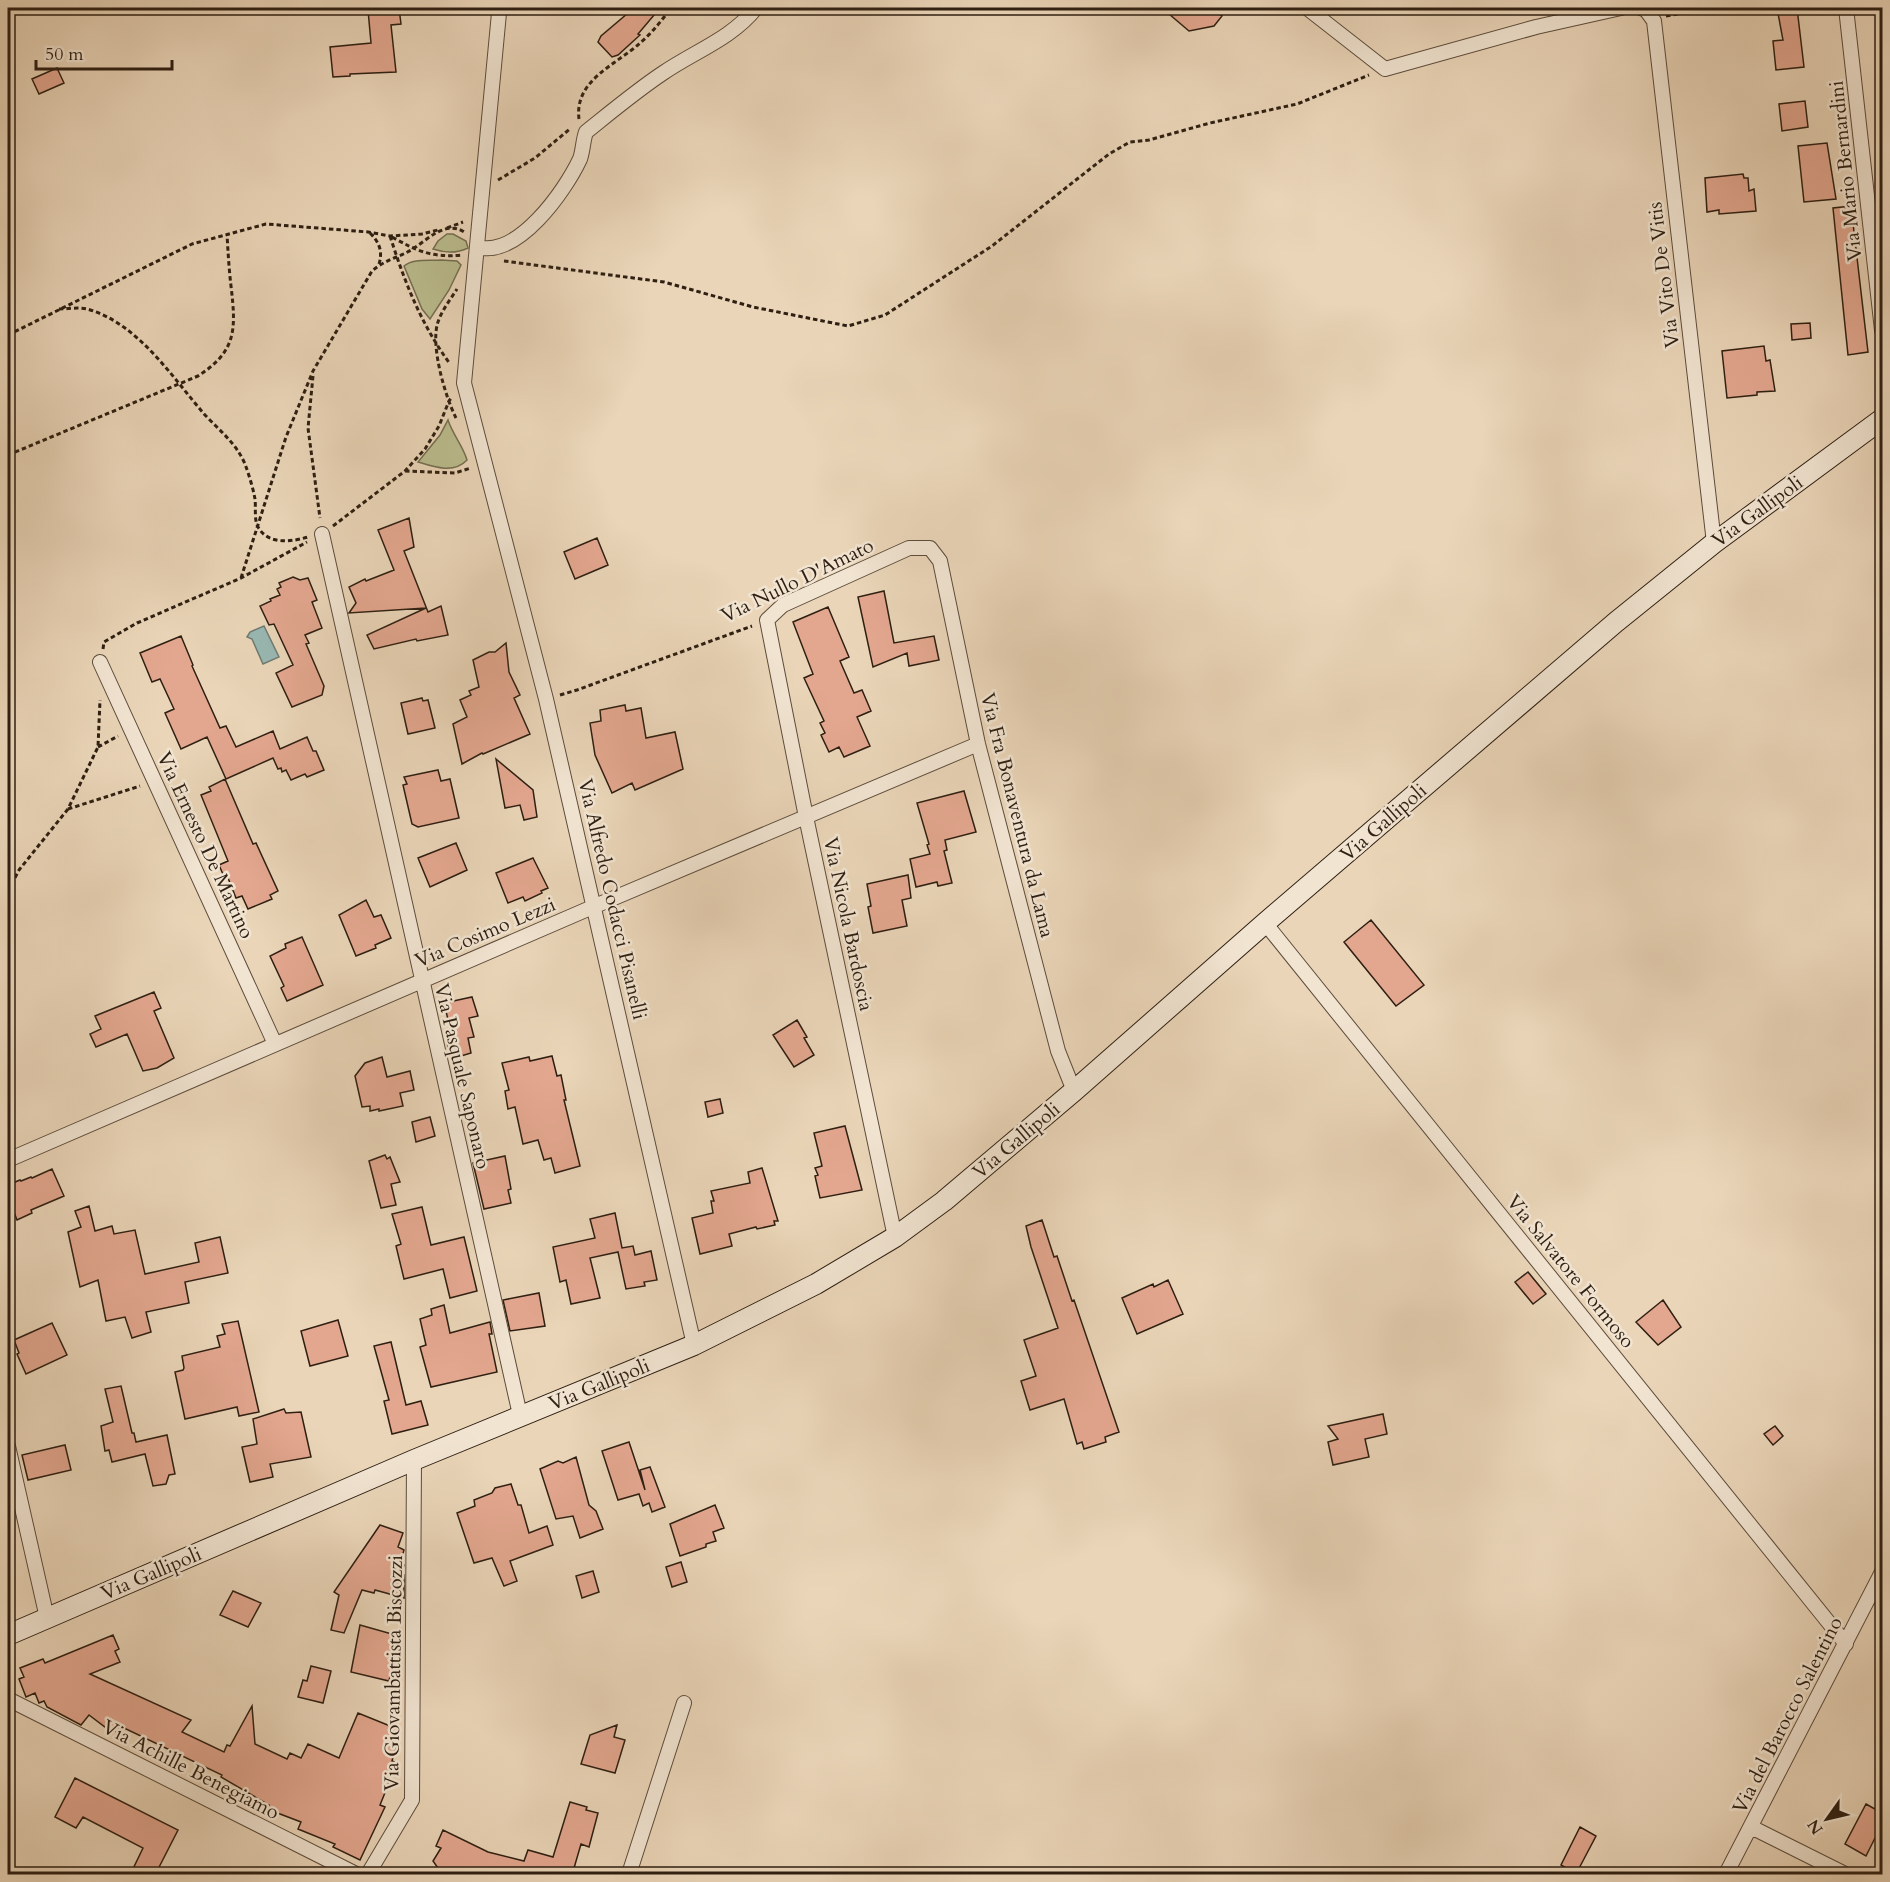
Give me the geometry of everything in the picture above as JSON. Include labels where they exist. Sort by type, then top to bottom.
[{"type":"main road","name":"Via Gallipoli","points":[[8,1635],[520,1415],[694,1345],[816,1284],[895,1237],[944,1201],[1074,1091],[1265,923],[1616,622],[1714,543],[1882,419]]},
{"type":"street","points":[[465,383],[498,8]]},
{"type":"street","points":[[478,248],[496,249],[535,225],[581,156],[586,132],[664,72],[731,33],[747,20],[756,8]]},
{"type":"street","points":[[1307,8],[1384,69],[1536,27],[1621,8]]},
{"type":"street","points":[[1641,8],[1646,10],[1654,21]]},
{"type":"street","name":"Via Mario Bernardini","points":[[1846,8],[1882,330]]},
{"type":"street","name":"Via Vito De Vitis","points":[[1654,21],[1714,543]]},
{"type":"street","name":"Via Alfredo Codacci Pisanelli","points":[[465,383],[546,699],[694,1345]]},
{"type":"street","name":"Via Pasquale Saponaro","points":[[322,534],[520,1415]]},
{"type":"street","name":"Via Nullo D'Amato","points":[[767,620],[783,605],[909,548],[930,548]]},
{"type":"street","name":"Via Fra Bonaventura da Lama","points":[[930,548],[940,561],[978,744],[1058,1051],[1074,1091]]},
{"type":"street","name":"Via Nicola Bardoscia","points":[[767,620],[806,817],[895,1237]]},
{"type":"street","name":"Via Ernesto De Martino","points":[[100,662],[275,1044]]},
{"type":"street","name":"Via Cosimo Lezzi","points":[[8,1160],[595,906],[978,744]]},
{"type":"street","name":"Via Salvatore Formoso","points":[[1265,923],[1846,1644]]},
{"type":"street","points":[[8,1446],[47,1618]]},
{"type":"street","name":"Via Giovambattista Biscozzi","points":[[368,1875],[412,1800],[414,1460]]},
{"type":"street","name":"Via del Barocco Salentino","points":[[1726,1875],[1882,1572]]},
{"type":"street","name":"Via Achille Benegiamo","points":[[8,1699],[356,1875]]},
{"type":"street","points":[[629,1875],[684,1703]]},
{"type":"street","points":[[1751,1827],[1845,1875]]},
{"type":"path","points":[[483,189],[535,158],[579,121],[579,104],[587,85],[642,42],[671,8]]},
{"type":"path","points":[[1654,21],[1667,15],[1695,11],[1699,8]]},
{"type":"path","points":[[241,578],[286,437],[313,371],[372,271],[396,256],[413,249],[443,229],[460,230],[470,237],[478,248],[495,260],[664,282],[753,307],[848,326],[885,315],[992,246],[1109,154],[1130,142],[1149,140],[1210,123],[1297,104],[1384,69]]},
{"type":"path","points":[[8,335],[192,244],[266,224],[368,231],[390,236],[422,234],[479,216]]},
{"type":"path","points":[[368,231],[380,247],[381,255],[378,266]]},
{"type":"path","points":[[8,455],[198,376],[215,364],[229,346],[234,332],[235,314],[227,234]]},
{"type":"path","points":[[390,236],[413,249],[443,257],[463,255],[478,248]]},
{"type":"path","points":[[100,662],[104,642],[137,623],[241,578],[322,534],[405,471],[425,449],[439,426],[449,401],[465,383],[429,334],[405,283],[390,236]]},
{"type":"path","points":[[59,309],[85,309],[114,323],[149,349],[237,448],[246,465],[255,499],[257,526],[267,536],[280,542],[295,541],[322,534]]},
{"type":"path","points":[[313,371],[308,428],[322,534]]},
{"type":"path","points":[[405,471],[455,473],[486,464]]},
{"type":"path","name":"Via Nullo D'Amato","points":[[546,699],[577,690],[767,620]]},
{"type":"path","points":[[8,891],[19,870],[68,809],[98,747],[100,697]]},
{"type":"path","points":[[98,747],[112,738],[134,735]]},
{"type":"path","points":[[68,809],[137,786],[157,785]]},
{"type":"green space","points":[[447,234],[453,234],[466,241],[468,248],[450,252],[433,249],[438,241]]},
{"type":"green space","points":[[416,261],[457,261],[461,265],[449,290],[430,319],[422,309],[404,266]]},
{"type":"green space","points":[[448,420],[467,460],[450,468],[418,462],[440,435]]},
{"type":"water","points":[[264,626],[279,657],[263,664],[252,639],[247,637],[250,632]]},
{"type":"building","points":[[399,8],[401,24],[391,25],[396,72],[333,77],[330,47],[371,43],[368,10]]},
{"type":"building","points":[[634,8],[660,8],[638,34],[640,35],[618,55],[612,57],[598,42],[601,36]]},
{"type":"building","points":[[1162,8],[1211,8],[1222,16],[1214,26],[1189,31]]},
{"type":"building","points":[[1777,8],[1797,8],[1804,67],[1776,70],[1773,41],[1783,40]]},
{"type":"building","points":[[57,68],[64,83],[39,94],[32,79]]},
{"type":"building","points":[[1805,101],[1808,127],[1782,131],[1779,104]]},
{"type":"building","points":[[1827,143],[1836,199],[1804,202],[1798,146]]},
{"type":"building","points":[[1743,174],[1744,178],[1748,178],[1749,191],[1754,189],[1756,211],[1719,214],[1719,210],[1707,212],[1705,178]]},
{"type":"building","points":[[1851,206],[1868,352],[1848,355],[1833,208]]},
{"type":"building","points":[[1810,323],[1811,338],[1792,340],[1791,324]]},
{"type":"building","points":[[1764,346],[1766,361],[1770,360],[1775,391],[1727,398],[1722,351]]},
{"type":"building","points":[[409,518],[414,547],[404,551],[428,612],[441,606],[448,635],[417,641],[416,639],[374,649],[367,635],[426,608],[349,613],[356,603],[349,587],[365,579],[366,581],[394,570],[378,530]]},
{"type":"building","points":[[597,538],[608,565],[575,579],[564,552]]},
{"type":"building","points":[[293,577],[300,580],[308,578],[317,600],[312,602],[322,628],[305,635],[309,643],[306,644],[324,686],[322,695],[292,707],[276,673],[293,665],[274,624],[269,625],[260,606],[280,595],[277,589],[281,587],[279,583]]},
{"type":"building","points":[[884,591],[894,643],[934,636],[939,660],[909,666],[907,653],[873,667],[858,597]]},
{"type":"building","points":[[828,607],[849,657],[840,661],[854,693],[862,690],[871,711],[857,717],[870,746],[844,757],[839,747],[829,752],[821,735],[825,733],[820,723],[824,721],[804,678],[813,674],[793,622]]},
{"type":"building","points":[[181,636],[220,728],[226,726],[236,747],[273,731],[280,749],[307,737],[324,770],[291,780],[286,770],[282,772],[281,768],[278,769],[273,758],[226,779],[207,737],[181,749],[165,713],[174,709],[160,679],[152,682],[140,653]]},
{"type":"building","points":[[506,643],[509,672],[520,695],[514,698],[530,734],[482,753],[462,764],[453,724],[467,717],[460,700],[471,695],[469,691],[479,687],[473,660],[489,652],[495,652]]},
{"type":"building","points":[[422,698],[423,701],[428,700],[435,728],[408,734],[401,703]]},
{"type":"building","points":[[625,705],[626,711],[641,708],[646,738],[675,732],[683,769],[635,790],[632,783],[612,793],[595,755],[590,723],[601,721],[600,710]]},
{"type":"building","points":[[496,759],[533,790],[537,817],[524,820],[520,805],[505,808]]},
{"type":"building","points":[[438,770],[441,781],[450,779],[459,818],[418,827],[412,824],[403,785],[407,784],[404,777]]},
{"type":"building","points":[[225,779],[253,844],[256,843],[278,891],[270,895],[272,899],[248,909],[242,896],[236,898],[228,878],[225,879],[219,865],[228,861],[201,795],[211,791],[209,787]]},
{"type":"building","points":[[964,791],[976,832],[945,840],[947,850],[944,851],[952,883],[938,886],[937,882],[916,887],[910,859],[930,854],[917,803]]},
{"type":"building","points":[[456,843],[467,870],[430,887],[418,858]]},
{"type":"building","points":[[533,858],[548,888],[525,901],[523,897],[508,903],[496,873]]},
{"type":"building","points":[[908,875],[911,898],[902,900],[907,926],[873,933],[868,907],[871,906],[867,884]]},
{"type":"building","points":[[366,900],[374,917],[381,915],[391,938],[375,945],[376,948],[356,956],[339,915]]},
{"type":"building","points":[[1371,920],[1424,985],[1396,1006],[1344,942]]},
{"type":"building","points":[[302,937],[323,985],[287,1001],[281,988],[284,986],[270,956],[286,948],[285,944]]},
{"type":"building","points":[[154,992],[161,1008],[154,1011],[174,1058],[157,1068],[143,1071],[127,1034],[96,1047],[90,1034],[101,1029],[95,1016]]},
{"type":"building","points":[[472,997],[478,1016],[469,1018],[474,1037],[468,1038],[471,1053],[451,1059],[446,1038],[452,1036],[444,1003]]},
{"type":"building","points":[[797,1020],[814,1055],[794,1067],[773,1035]]},
{"type":"building","points":[[552,1056],[557,1076],[561,1075],[566,1100],[564,1100],[580,1166],[555,1173],[551,1158],[544,1160],[538,1140],[523,1144],[515,1107],[508,1109],[505,1091],[509,1090],[502,1063],[529,1057],[530,1061]]},
{"type":"building","points":[[382,1057],[387,1077],[410,1071],[414,1090],[400,1093],[403,1106],[370,1111],[370,1106],[362,1107],[355,1076],[365,1063]]},
{"type":"building","points":[[720,1099],[723,1113],[708,1117],[705,1102]]},
{"type":"building","points":[[430,1117],[435,1136],[416,1142],[412,1122]]},
{"type":"building","points":[[845,1126],[862,1190],[820,1198],[815,1176],[818,1175],[815,1168],[822,1166],[814,1133]]},
{"type":"building","points":[[385,1155],[387,1159],[390,1157],[400,1182],[391,1184],[396,1205],[381,1208],[369,1161]]},
{"type":"building","points":[[505,1156],[511,1203],[484,1209],[473,1163]]},
{"type":"building","points":[[762,1168],[778,1221],[774,1221],[775,1225],[729,1234],[732,1246],[700,1254],[692,1218],[713,1213],[711,1201],[714,1201],[711,1191],[750,1183],[748,1172]]},
{"type":"building","points":[[52,1169],[64,1196],[31,1210],[32,1213],[17,1220],[14,1212],[8,1215],[8,1185]]},
{"type":"building","points":[[89,1206],[95,1231],[112,1226],[114,1234],[135,1230],[145,1274],[199,1262],[195,1243],[220,1237],[228,1273],[185,1282],[189,1303],[146,1312],[151,1332],[132,1338],[125,1317],[106,1321],[98,1280],[80,1287],[68,1232],[81,1227],[75,1211]]},
{"type":"building","points":[[422,1207],[431,1245],[464,1237],[477,1291],[450,1298],[443,1269],[404,1279],[396,1246],[401,1244],[392,1214]]},
{"type":"building","points":[[615,1213],[622,1248],[633,1246],[635,1255],[651,1251],[657,1280],[644,1282],[645,1286],[626,1289],[618,1252],[590,1258],[600,1298],[571,1304],[566,1280],[560,1282],[553,1247],[595,1238],[590,1219]]},
{"type":"building","points":[[1042,1220],[1054,1257],[1057,1256],[1072,1301],[1074,1300],[1119,1432],[1105,1437],[1106,1442],[1084,1449],[1082,1442],[1077,1444],[1064,1399],[1030,1410],[1021,1381],[1036,1376],[1024,1340],[1058,1328],[1026,1226]]},
{"type":"building","points":[[1528,1272],[1546,1294],[1533,1304],[1515,1282]]},
{"type":"building","points":[[1168,1280],[1183,1314],[1137,1334],[1122,1298]]},
{"type":"building","points":[[539,1293],[545,1326],[510,1331],[503,1300]]},
{"type":"building","points":[[1663,1300],[1681,1327],[1658,1345],[1636,1322]]},
{"type":"building","points":[[444,1305],[450,1333],[490,1322],[492,1334],[489,1334],[497,1372],[431,1387],[420,1347],[426,1345],[420,1319],[432,1315],[431,1309]]},
{"type":"building","points":[[338,1320],[348,1356],[310,1366],[301,1331]]},
{"type":"building","points":[[238,1321],[259,1412],[239,1416],[237,1407],[185,1419],[175,1372],[184,1368],[182,1356],[220,1347],[217,1336],[225,1334],[222,1324]]},
{"type":"building","points":[[52,1323],[67,1355],[26,1374],[17,1354],[19,1353],[14,1340]]},
{"type":"building","points":[[391,1342],[406,1405],[421,1401],[428,1425],[392,1434],[384,1401],[389,1400],[374,1346]]},
{"type":"building","points":[[121,1386],[136,1442],[167,1435],[175,1474],[169,1475],[166,1484],[153,1486],[145,1454],[112,1462],[109,1450],[105,1451],[101,1426],[113,1422],[105,1389]]},
{"type":"building","points":[[284,1409],[286,1413],[301,1412],[311,1457],[270,1464],[273,1477],[250,1482],[242,1447],[257,1444],[253,1419]]},
{"type":"building","points":[[1383,1414],[1387,1434],[1365,1439],[1369,1457],[1333,1465],[1328,1442],[1338,1439],[1328,1426]]},
{"type":"building","points":[[1775,1426],[1783,1436],[1773,1445],[1764,1434]]},
{"type":"building","points":[[629,1442],[645,1490],[640,1470],[650,1467],[665,1507],[652,1512],[649,1503],[643,1506],[639,1494],[618,1500],[602,1451]]},
{"type":"building","points":[[65,1445],[71,1470],[28,1480],[22,1455]]},
{"type":"building","points":[[576,1457],[589,1505],[596,1511],[603,1529],[580,1538],[573,1516],[556,1519],[540,1469],[558,1461],[563,1463]]},
{"type":"building","points":[[511,1484],[518,1505],[521,1505],[529,1533],[547,1526],[553,1545],[510,1561],[517,1581],[504,1586],[492,1558],[474,1563],[457,1513],[475,1506],[474,1500],[492,1493],[495,1488]]},
{"type":"building","points":[[715,1505],[724,1528],[713,1532],[716,1541],[680,1556],[670,1524]]},
{"type":"building","points":[[380,1525],[403,1533],[398,1547],[404,1550],[400,1564],[404,1565],[401,1575],[404,1575],[404,1598],[375,1590],[374,1593],[362,1590],[344,1633],[331,1630],[339,1595],[334,1592]]},
{"type":"building","points":[[681,1562],[687,1582],[672,1587],[666,1567]]},
{"type":"building","points":[[593,1571],[599,1592],[582,1598],[576,1576]]},
{"type":"building","points":[[233,1591],[261,1603],[248,1627],[220,1615]]},
{"type":"building","points":[[360,1625],[399,1636],[389,1681],[351,1672]]},
{"type":"building","points":[[113,1635],[119,1649],[115,1651],[120,1662],[90,1674],[191,1720],[182,1732],[224,1752],[227,1745],[230,1746],[252,1706],[255,1744],[287,1759],[290,1753],[301,1758],[308,1744],[339,1758],[358,1713],[400,1730],[392,1761],[397,1763],[380,1805],[385,1807],[360,1860],[333,1847],[335,1844],[298,1829],[301,1822],[267,1809],[269,1805],[221,1777],[222,1775],[120,1726],[117,1732],[105,1727],[89,1715],[81,1725],[47,1707],[44,1701],[39,1703],[35,1693],[26,1697],[19,1679],[24,1677],[20,1668],[43,1659],[45,1663]]},
{"type":"building","points":[[311,1666],[331,1671],[323,1703],[298,1697],[303,1680],[307,1681]]},
{"type":"building","points":[[617,1725],[614,1737],[625,1740],[615,1773],[581,1764],[590,1735]]},
{"type":"building","points":[[75,1778],[178,1830],[155,1875],[130,1875],[143,1848],[83,1817],[76,1828],[55,1817]]},
{"type":"building","points":[[570,1802],[598,1813],[589,1847],[581,1844],[572,1875],[446,1875],[433,1861],[441,1848],[436,1846],[443,1830],[488,1852],[524,1861],[528,1850],[553,1857]]},
{"type":"building","points":[[1866,1804],[1882,1813],[1882,1842],[1875,1838],[1866,1856],[1845,1844]]},
{"type":"building","points":[[1580,1827],[1596,1836],[1576,1874],[1561,1865]]}]
